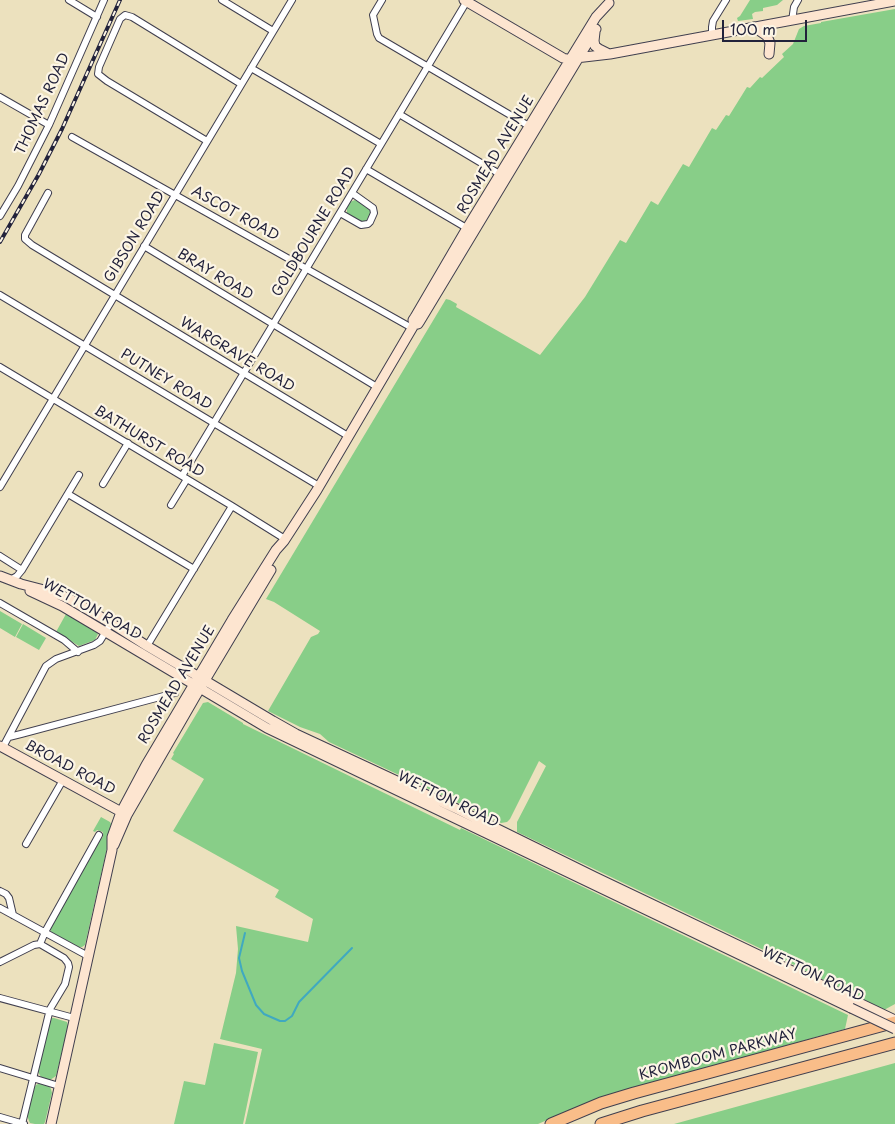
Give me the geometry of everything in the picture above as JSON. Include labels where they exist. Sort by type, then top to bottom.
[{"type":"highway","name":"KROMBOOM PARKWAY","points":[[550,1124],[601,1103],[634,1093],[895,1021]]},
{"type":"highway","points":[[601,1124],[895,1043]]},
{"type":"main road","points":[[466,1],[563,58],[574,59],[792,21],[876,2],[895,1]]},
{"type":"main road","name":"ROSMEAD AVENUE","points":[[51,1124],[112,850],[112,837],[146,765],[199,683],[276,550],[319,486],[413,327],[413,320],[471,230],[574,59],[596,17],[610,2]]},
{"type":"main road","name":"ROSMEAD AVENUE","points":[[503,176],[529,126],[596,30],[610,2]]},
{"type":"main road","points":[[754,27],[767,36],[770,43],[769,54]]},
{"type":"main road","points":[[596,30],[595,46],[610,54]]},
{"type":"main road","name":"WETTON ROAD","points":[[0,577],[62,606],[199,683]]},
{"type":"main road","name":"WETTON ROAD","points":[[0,577],[68,598],[147,646],[259,724],[275,732],[854,1005],[895,1021]]},
{"type":"main road","name":"BROAD ROAD","points":[[2,747],[124,813]]},
{"type":"main road","name":"WETTON ROAD","points":[[854,1005],[895,1029]]},
{"type":"street","points":[[69,0],[97,17]]},
{"type":"street","name":"THOMAS ROAD","points":[[0,216],[18,186],[49,125],[104,0]]},
{"type":"street","points":[[222,0],[273,31]]},
{"type":"street","name":"GIBSON ROAD","points":[[0,486],[292,0]]},
{"type":"street","points":[[382,0],[373,15],[378,36],[529,126]]},
{"type":"street","points":[[712,34],[713,21],[726,0]]},
{"type":"street","points":[[792,21],[794,7],[798,0]]},
{"type":"street","name":"GOLDBOURNE ROAD","points":[[172,505],[184,477],[213,423],[466,1]]},
{"type":"street","points":[[207,141],[98,74],[120,19],[122,16],[128,15],[241,84]]},
{"type":"street","points":[[251,68],[381,144]]},
{"type":"street","points":[[0,97],[49,125]]},
{"type":"street","points":[[399,114],[503,176]]},
{"type":"street","name":"ASCOT ROAD","points":[[72,136],[413,327]]},
{"type":"street","points":[[366,169],[471,230]]},
{"type":"street","name":"WARGRAVE ROAD","points":[[48,193],[25,235],[32,245],[348,436]]},
{"type":"street","points":[[340,213],[361,225],[370,222],[373,216],[373,208],[352,193]]},
{"type":"street","name":"BRAY ROAD","points":[[144,246],[377,387]]},
{"type":"street","name":"PUTNEY ROAD","points":[[0,295],[319,486]]},
{"type":"street","name":"BATHURST ROAD","points":[[0,367],[232,506],[284,540]]},
{"type":"street","points":[[104,484],[128,443]]},
{"type":"street","points":[[10,580],[22,570],[79,475]]},
{"type":"street","points":[[68,494],[194,569]]},
{"type":"street","points":[[147,646],[232,506]]},
{"type":"street","points":[[0,556],[22,570]]},
{"type":"street","points":[[21,584],[20,576],[22,570]]},
{"type":"street","points":[[0,603],[64,640],[78,652]]},
{"type":"street","points":[[2,747],[46,666],[56,659],[94,645],[100,640],[111,623]]},
{"type":"street","points":[[9,736],[175,693]]},
{"type":"street","points":[[26,844],[63,780]]},
{"type":"street","points":[[40,944],[99,835]]},
{"type":"street","points":[[0,891],[10,898],[13,915]]},
{"type":"street","points":[[0,908],[88,956]]},
{"type":"street","points":[[0,962],[34,945],[40,944],[64,958],[69,965],[64,984],[51,1005],[23,1124],[0,1117]]},
{"type":"street","points":[[0,998],[74,1018]]},
{"type":"street","points":[[0,1068],[59,1086]]},
{"type":"green space","points":[[750,0],[783,0],[777,5],[763,8],[763,11],[755,12],[752,14],[753,19],[738,21],[737,18]]},
{"type":"green space","points":[[895,9],[895,1004],[884,1010],[517,832],[517,822],[546,766],[539,761],[510,819],[507,822],[501,823],[329,742],[320,734],[300,727],[268,711],[311,637],[320,631],[266,599],[446,299],[457,304],[456,307],[540,355],[585,297],[620,240],[626,243],[651,201],[658,205],[683,164],[689,167],[712,128],[716,130],[726,115],[729,116],[747,87],[750,88],[784,57],[782,54],[793,44],[799,29],[821,22]]},
{"type":"green space","points":[[355,200],[370,208],[370,214],[366,221],[362,222],[347,213],[350,202]]},
{"type":"green space","points":[[0,611],[22,624],[15,637],[0,628]]},
{"type":"green space","points":[[66,614],[96,632],[98,634],[95,640],[79,646],[56,632]]},
{"type":"green space","points":[[23,624],[46,638],[39,650],[16,637]]},
{"type":"green space","points":[[208,702],[243,724],[848,1015],[845,1029],[626,1090],[591,1101],[538,1124],[245,1124],[262,1049],[220,1039],[236,973],[238,949],[236,926],[308,942],[313,919],[275,897],[279,890],[173,831],[204,779],[171,759],[203,703]]},
{"type":"green space","points":[[101,817],[110,822],[112,826],[85,945],[79,947],[51,932],[50,929],[98,841],[103,837],[103,832],[93,831]]},
{"type":"green space","points":[[52,1018],[67,1022],[68,1026],[56,1076],[50,1080],[41,1077],[38,1072]]},
{"type":"green space","points":[[214,1043],[258,1052],[243,1124],[174,1124],[184,1081],[205,1085]]},
{"type":"green space","points":[[895,1063],[895,1124],[674,1124]]},
{"type":"green space","points":[[40,1083],[49,1086],[52,1093],[44,1124],[35,1124],[30,1123],[27,1115],[34,1088]]},
{"type":"waterway","points":[[245,933],[239,958],[242,971],[256,1005],[264,1014],[280,1021],[285,1021],[292,1016],[299,1002],[352,948]]},
{"type":"railway","points":[[0,242],[62,129],[120,0]]}]
